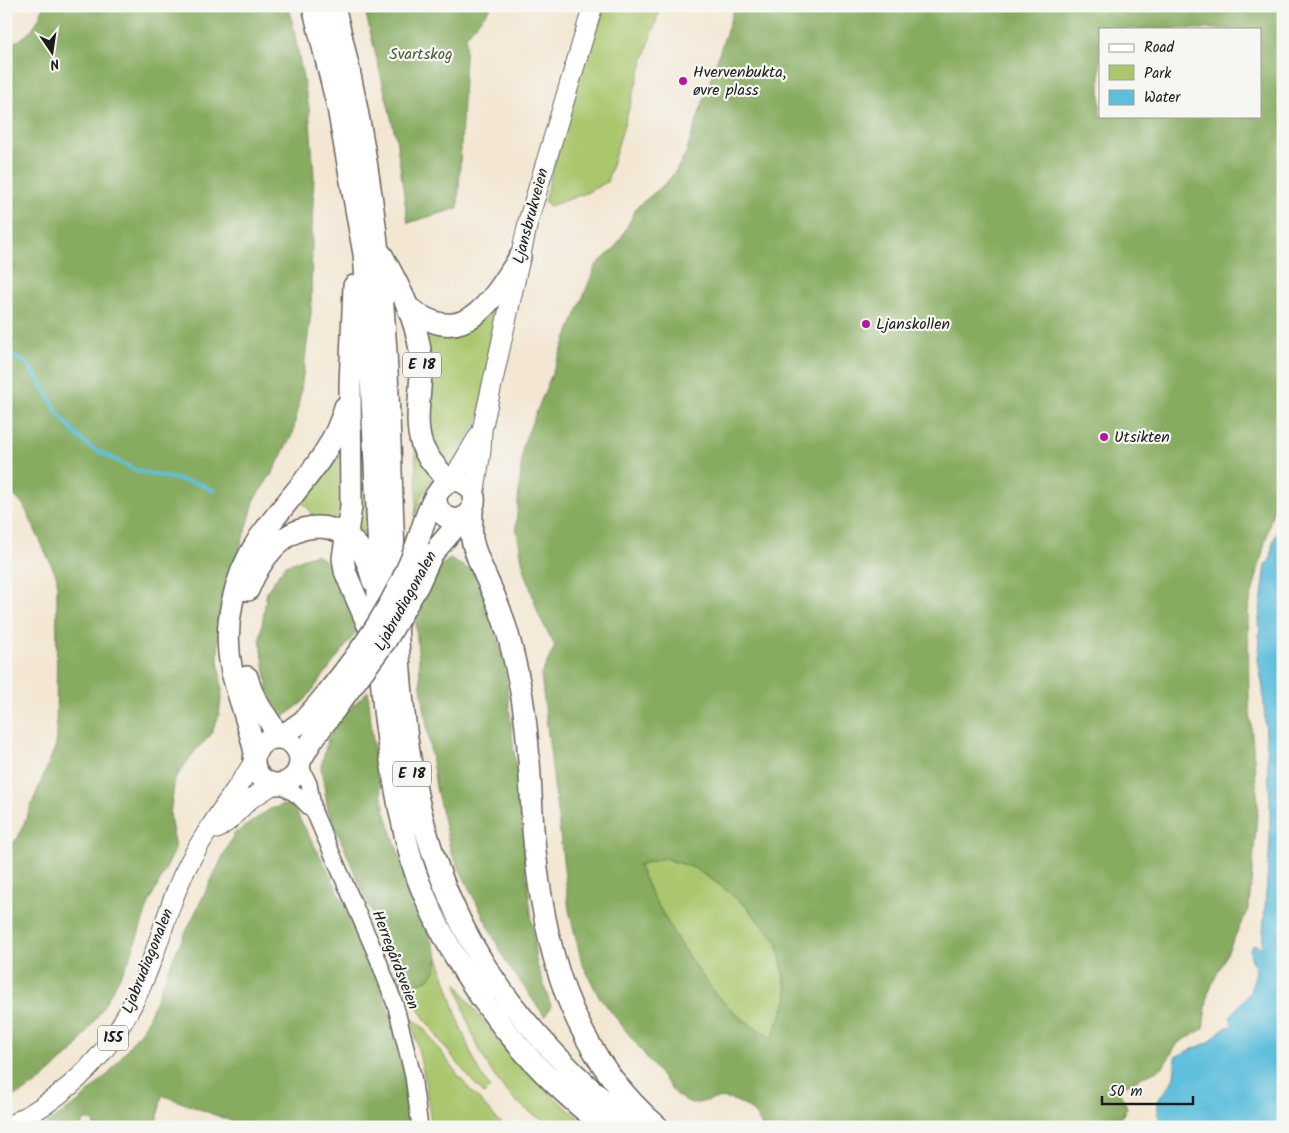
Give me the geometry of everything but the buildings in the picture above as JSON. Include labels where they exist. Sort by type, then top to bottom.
[{"type":"highway","name":"E 18","points":[[313,6],[338,108],[363,244],[368,307],[379,556],[377,591],[379,648],[387,736],[411,860],[434,916],[470,981],[505,1031],[543,1073],[605,1127]]},
{"type":"highway","name":"E 18","points":[[334,6],[364,144],[378,247],[386,351],[400,682],[407,748],[423,826],[435,863],[454,909],[481,959],[499,987],[543,1043],[592,1091],[635,1127]]},
{"type":"highway","name":"E 18","points":[[350,178],[354,294],[350,385],[351,507],[344,558],[345,571],[379,648]]},
{"type":"highway","name":"E 18","points":[[378,247],[396,280],[418,334],[421,351],[422,382],[418,421],[422,445],[446,487]]},
{"type":"highway","points":[[407,306],[421,317],[436,323],[452,324],[469,319],[480,313],[496,294],[520,257]]},
{"type":"highway","name":"E 18","points":[[277,784],[260,777],[232,671],[229,634],[234,591],[249,554],[258,540],[328,449],[337,431],[350,385]]},
{"type":"highway","name":"E 18","points":[[463,483],[468,486],[470,508],[453,520],[443,515],[437,507],[446,487],[463,483]]},
{"type":"highway","name":"Ljabrudiagonalen","points":[[300,763],[328,706],[404,578],[426,516],[446,487]]},
{"type":"highway","points":[[470,508],[473,543],[507,630],[520,688],[527,737],[540,896],[557,970],[573,1012],[602,1064],[624,1094],[658,1127]]},
{"type":"highway","name":"Ljabrudiagonalen","points":[[280,738],[328,706],[366,669],[391,634],[418,585],[432,554],[470,508]]},
{"type":"highway","name":"E 18","points":[[300,763],[296,748],[292,743],[280,738],[257,704],[248,679],[242,652],[243,615],[248,591],[254,575],[272,549],[289,535],[309,527],[326,527],[346,536],[358,546],[366,558],[377,591]]},
{"type":"highway","points":[[255,758],[259,746],[265,741],[280,738]]},
{"type":"highway","points":[[277,784],[286,782],[295,776],[300,763]]},
{"type":"main road","name":"Ljansbrukveien","points":[[470,508],[481,451],[482,430],[520,257],[535,196],[593,6]]},
{"type":"main road","name":"Ljansbrukveien","points":[[446,487],[482,430]]},
{"type":"main road","name":"Ljabrudiagonalen","points":[[6,1127],[32,1114],[70,1086],[102,1054],[116,1034],[139,992],[184,874],[217,816],[255,758]]},
{"type":"main road","name":"Ljabrudiagonalen","points":[[204,839],[228,821],[249,800],[277,784]]},
{"type":"street","name":"Herregårdsveien","points":[[300,763],[309,784],[314,812],[378,959],[396,1007],[413,1076],[420,1127]]},
{"type":"street","name":"Herregårdsveien","points":[[277,784],[298,796],[314,812]]},
{"type":"green space","points":[[43,6],[289,6],[309,108],[314,175],[311,313],[301,390],[293,433],[273,472],[255,498],[226,586],[219,624],[218,659],[222,690],[219,715],[211,735],[195,751],[175,779],[170,814],[175,850],[149,903],[130,958],[102,1009],[75,1049],[37,1084],[6,1101],[6,848],[18,838],[56,745],[57,577],[24,506],[6,487],[6,42],[18,41],[27,35],[38,21]]},
{"type":"green space","name":"Svartskog","points":[[364,6],[492,6],[466,36],[458,208],[408,223],[396,138]]},
{"type":"green space","points":[[599,6],[661,6],[607,182],[586,193],[550,206],[544,201]]},
{"type":"green space","points":[[735,6],[1270,6],[1283,10],[1283,458],[1280,483],[1248,610],[1249,701],[1258,805],[1249,907],[1208,993],[1203,1029],[1178,1043],[1163,1067],[1118,1089],[1127,1107],[1116,1127],[762,1127],[759,1120],[749,1109],[730,1099],[715,1099],[692,1103],[677,1096],[598,995],[582,963],[569,910],[541,675],[555,646],[539,616],[523,565],[516,526],[523,445],[596,265],[614,249],[637,207],[666,183],[686,153]],"holes":[[[664,858],[694,868],[745,905],[777,941],[788,997],[772,1038],[742,1019],[716,995],[681,946],[651,893],[638,865]]]},
{"type":"green space","points":[[502,296],[478,420],[452,469],[428,444],[421,324],[430,326]]},
{"type":"green space","points":[[360,368],[374,554],[353,533]]},
{"type":"green space","points":[[343,431],[344,527],[312,517],[309,509],[297,498]]},
{"type":"green space","points":[[415,446],[434,477],[422,495],[415,516],[417,494]]},
{"type":"green space","points":[[316,554],[333,567],[348,595],[360,627],[305,700],[284,717],[269,696],[260,639],[267,591],[285,565]]},
{"type":"green space","points":[[450,559],[474,572],[486,595],[505,666],[536,961],[551,1006],[545,1017],[506,962],[451,852],[436,788],[421,686],[415,614],[440,566]]},
{"type":"green space","points":[[368,691],[374,754],[385,812],[412,894],[438,957],[435,971],[428,980],[414,984],[402,983],[328,810],[321,767],[328,738],[340,718]]},
{"type":"green space","points":[[291,803],[330,874],[377,976],[401,1048],[411,1127],[247,1127],[162,1095],[156,1127],[94,1127],[92,1120],[84,1120],[81,1127],[42,1127],[80,1101],[110,1072],[146,1024],[175,954],[234,834],[270,809]]},
{"type":"green space","points":[[664,858],[694,868],[717,883],[745,905],[777,941],[788,997],[772,1039],[742,1019],[716,995],[681,946],[651,893],[638,865]]},
{"type":"green space","points":[[438,957],[466,1041],[490,1088],[484,1094],[440,1040],[402,983],[414,984],[435,971]]},
{"type":"green space","points":[[457,983],[485,1024],[517,1061],[553,1096],[591,1127],[565,1128],[553,1126],[520,1104],[506,1090],[483,1058],[468,1021]]},
{"type":"green space","points":[[413,1019],[421,1025],[465,1084],[504,1127],[432,1127],[425,1080],[412,1022]]},
{"type":"water","points":[[1283,516],[1283,1127],[1155,1127],[1159,1117],[1159,1100],[1170,1085],[1174,1075],[1175,1057],[1209,1042],[1221,1030],[1233,1025],[1230,1017],[1250,992],[1256,972],[1249,950],[1254,944],[1262,948],[1270,841],[1270,800],[1263,688],[1258,660],[1260,639],[1258,635],[1260,631],[1259,619],[1266,565],[1271,559],[1272,545]]},
{"type":"waterway","points":[[6,351],[28,365],[58,413],[79,438],[92,448],[137,471],[200,484],[214,491]]},
{"type":"place","name":"Hvervenbukta, øvre plass","points":[[683,81]]},
{"type":"place","name":"Ljanskollen","points":[[866,324]]},
{"type":"place","name":"Utsikten","points":[[1104,437]]}]
